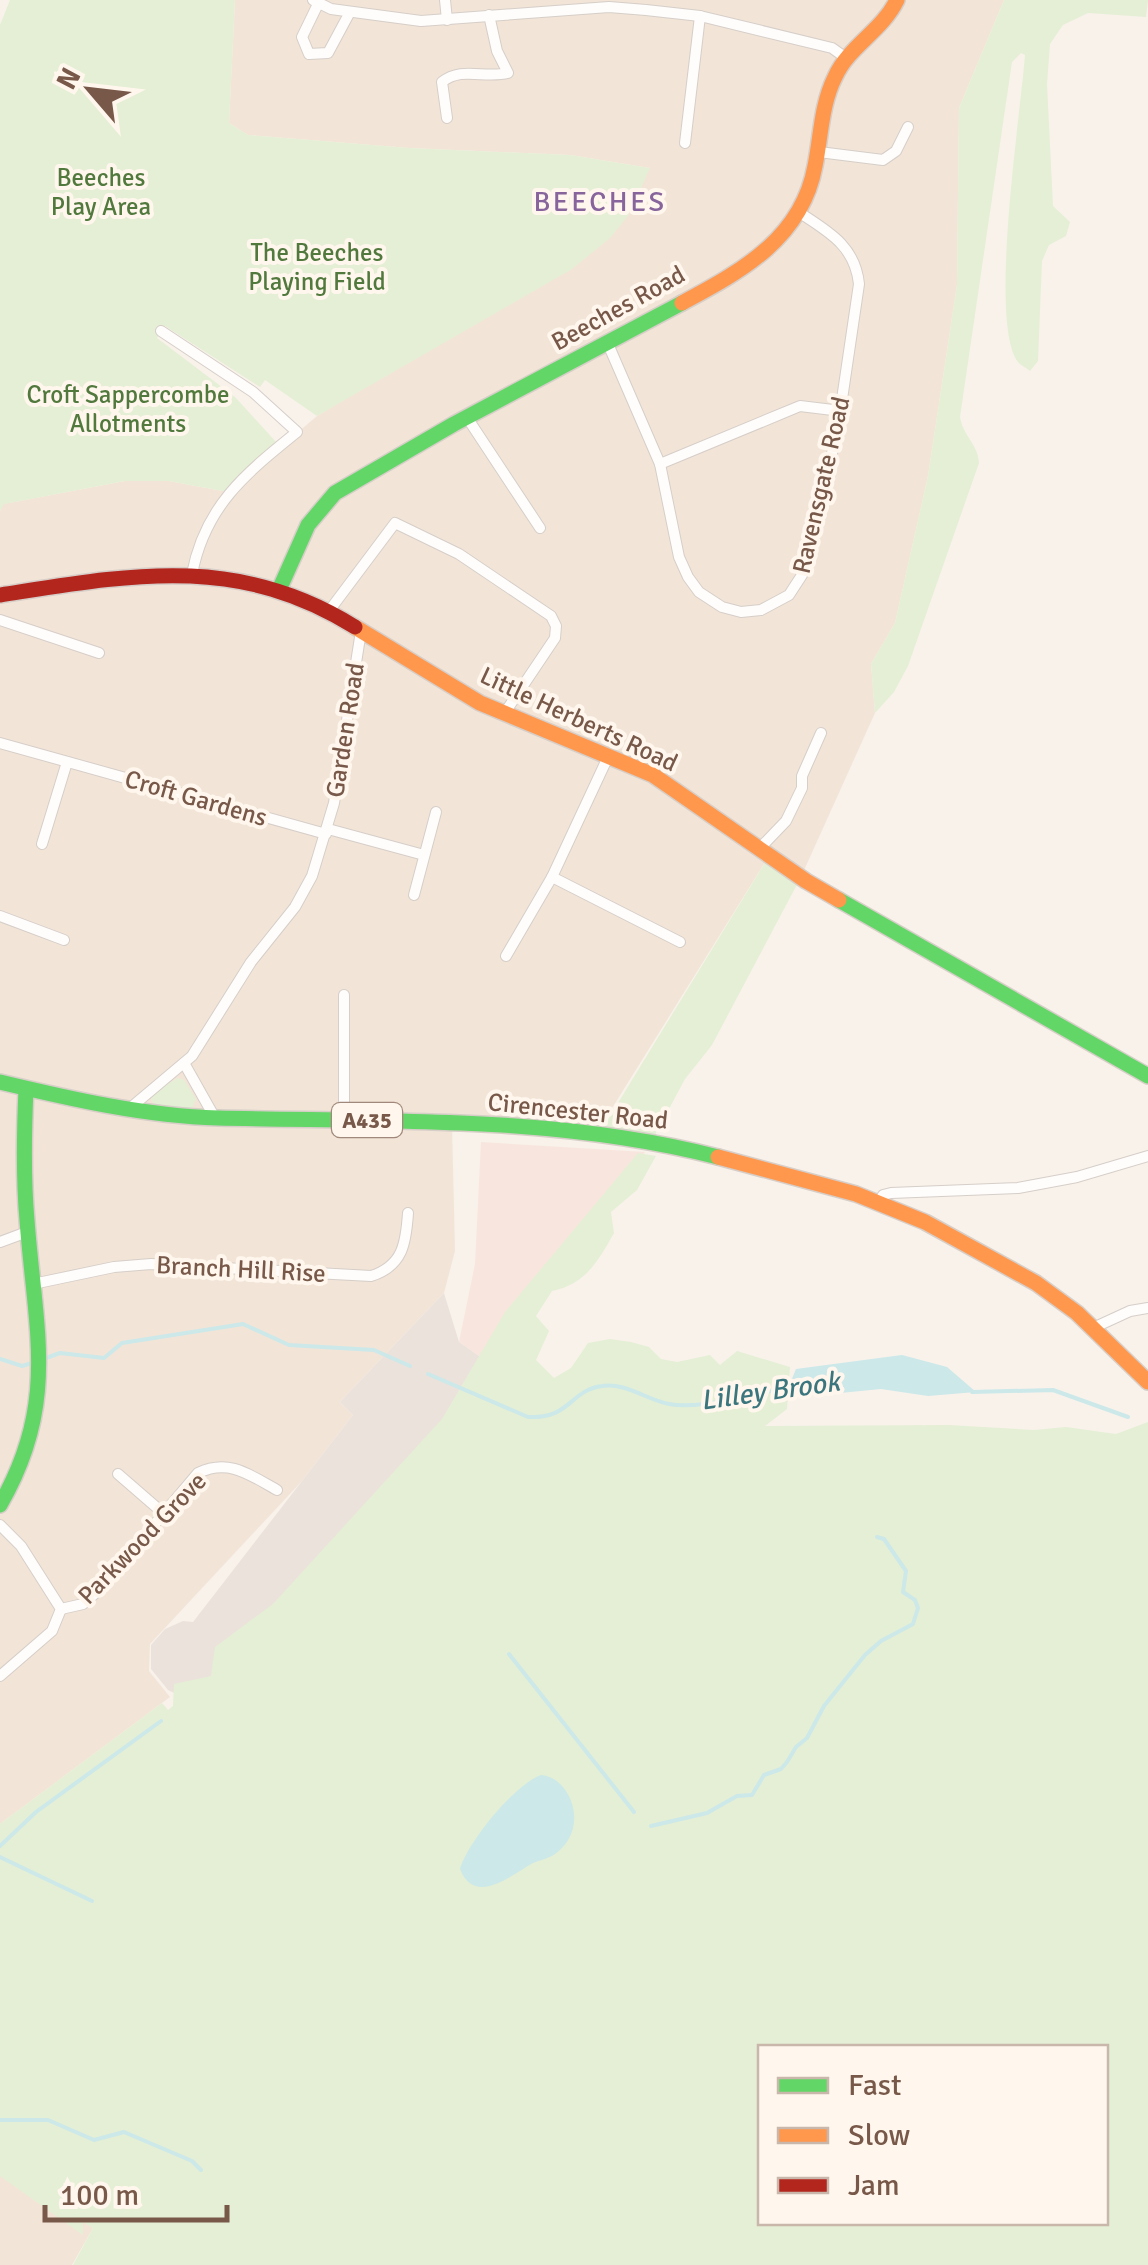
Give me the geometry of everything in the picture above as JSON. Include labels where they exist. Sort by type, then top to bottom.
[{"type":"street","points":[[445,0],[447,20]]},
{"type":"street","name":"Beeches Road","points":[[278,590],[306,526],[327,500],[752,263],[779,239],[800,213],[811,186],[828,96],[846,58],[882,27],[897,0]]},
{"type":"street","points":[[350,12],[328,53],[309,54],[302,37],[316,2],[350,12],[421,21],[646,5],[832,48],[846,58]]},
{"type":"street","points":[[446,118],[442,82],[459,72],[478,76],[508,73],[497,52],[489,15]]},
{"type":"street","points":[[685,143],[700,16]]},
{"type":"street","points":[[819,152],[883,160],[896,151],[908,127]]},
{"type":"street","name":"Ravensgate Road","points":[[608,344],[660,464],[679,557],[693,585],[722,608],[741,612],[761,610],[789,595],[799,580],[841,411],[858,293],[858,274],[852,256],[841,241],[800,213]]},
{"type":"street","points":[[161,331],[253,392],[297,432],[217,508],[201,536],[192,574]]},
{"type":"street","points":[[660,464],[800,406],[841,411]]},
{"type":"street","points":[[468,419],[540,528]]},
{"type":"street","points":[[329,611],[395,523],[459,554],[550,616],[556,626],[552,642],[504,714]]},
{"type":"street","name":"Little Herberts Road","points":[[0,595],[79,582],[192,574],[233,578],[278,590],[329,611],[423,672],[504,714],[653,776],[806,881],[1148,1076]]},
{"type":"street","points":[[0,620],[99,653]]},
{"type":"street","name":"Garden Road","points":[[128,1110],[197,1049],[252,962],[304,891],[327,831],[361,631]]},
{"type":"street","points":[[759,849],[786,821],[821,733]]},
{"type":"street","name":"Croft Gardens","points":[[0,741],[327,831]]},
{"type":"street","points":[[506,956],[552,876],[608,758]]},
{"type":"street","points":[[42,844],[67,762]]},
{"type":"street","points":[[414,895],[436,812]]},
{"type":"street","name":"Garden Road","points":[[327,831],[424,855]]},
{"type":"street","points":[[552,876],[680,942]]},
{"type":"street","points":[[0,916],[64,940]]},
{"type":"street","points":[[344,996],[344,1119]]},
{"type":"street","points":[[184,1063],[215,1118]]},
{"type":"street","name":"Cirencester Road","points":[[0,1082],[128,1110],[215,1118],[344,1119],[647,1140],[816,1182],[925,1222],[1060,1298],[1148,1382]]},
{"type":"street","points":[[0,1504],[29,1450],[42,1374],[24,1179],[26,1089]]},
{"type":"street","points":[[879,1203],[883,1195],[891,1193],[1018,1188],[1077,1178],[1148,1156]]},
{"type":"street","name":"Branch Hill Rise","points":[[33,1284],[114,1266],[151,1264],[371,1276],[390,1267],[400,1256],[408,1214]]},
{"type":"street","points":[[0,1242],[28,1232]]},
{"type":"street","points":[[1094,1328],[1130,1311],[1148,1308]]},
{"type":"street","name":"Parkwood Grove","points":[[60,1609],[83,1604],[99,1590],[198,1473],[232,1466],[277,1490]]},
{"type":"street","points":[[118,1474],[163,1513]]},
{"type":"street","points":[[0,1525],[21,1546],[60,1609],[52,1631],[0,1676]]},
{"type":"shaded area","points":[[235,0],[1004,0],[959,108],[957,285],[928,476],[895,623],[871,664],[875,713],[801,877],[769,856],[596,1134],[452,1124],[455,1251],[444,1293],[340,1402],[353,1415],[302,1481],[150,1644],[149,1671],[170,1697],[0,1824],[0,511],[3,504],[125,481],[169,481],[228,492],[317,416],[382,376],[650,168],[570,155],[248,135],[229,123]]},
{"type":"shaded area","points":[[481,1142],[645,1152],[486,1361],[459,1342],[475,1264]]},
{"type":"shaded area","points":[[444,1293],[459,1342],[486,1361],[493,1394],[217,1679],[182,1697],[168,1690],[151,1669],[151,1645],[165,1629],[183,1621],[193,1622],[353,1415],[340,1402]]},
{"type":"shaded area","points":[[0,2161],[93,2228],[72,2265],[0,2265]]},
{"type":"green space","name":"The Beeches Playing Field","points":[[10,0],[235,0],[229,123],[248,135],[570,155],[650,168],[628,216],[610,238],[572,269],[317,416],[265,380],[260,387],[165,326],[157,338],[235,397],[277,443],[228,492],[169,481],[125,481],[4,504],[0,511],[0,25]]},
{"type":"green space","points":[[1004,0],[1148,0],[1146,17],[1088,13],[1063,25],[1050,44],[1047,84],[1053,206],[1070,222],[1066,236],[1049,245],[1042,261],[1038,361],[1030,371],[1018,362],[1010,340],[1006,305],[1009,215],[1025,55],[1021,53],[1012,62],[960,417],[979,463],[908,666],[894,692],[875,713],[871,664],[895,623],[928,476],[957,285],[959,108]]},
{"type":"green space","points":[[769,856],[801,877],[712,1045],[685,1079],[655,1135],[602,1129]]},
{"type":"green space","points":[[178,1078],[184,1080],[196,1099],[192,1108],[154,1105],[154,1092]]},
{"type":"green space","points":[[638,1153],[656,1156],[637,1190],[611,1212],[614,1233],[596,1262],[574,1283],[552,1291],[536,1316],[549,1331],[536,1360],[554,1378],[571,1368],[588,1343],[610,1339],[649,1347],[661,1359],[677,1362],[710,1355],[720,1365],[737,1351],[790,1367],[787,1409],[765,1426],[949,1425],[1034,1430],[1066,1427],[1116,1434],[1148,1422],[1148,2265],[73,2265],[93,2228],[83,2222],[83,2235],[0,2176],[0,1824],[162,1703],[168,1710],[173,1706],[174,1684],[211,1676],[215,1647],[273,1604],[442,1419],[505,1312]]},
{"type":"water","points":[[902,1355],[947,1367],[976,1392],[928,1396],[881,1389],[799,1397],[789,1386],[796,1369]]},
{"type":"water","points":[[541,1775],[558,1782],[570,1799],[574,1825],[568,1841],[552,1856],[494,1885],[475,1886],[460,1869],[472,1844],[518,1790]]},
{"type":"waterway","name":"Lilley Brook","points":[[46,1358],[60,1353],[104,1358],[122,1343],[243,1324],[289,1345],[374,1350],[410,1366]]},
{"type":"waterway","name":"Lilley Brook","points":[[0,1359],[22,1366],[32,1363]]},
{"type":"waterway","name":"Lilley Brook","points":[[428,1374],[528,1417],[553,1414],[583,1393],[602,1386],[611,1385],[682,1405],[730,1400],[790,1386]]},
{"type":"waterway","name":"Lilley Brook","points":[[972,1392],[1053,1390],[1128,1417]]},
{"type":"waterway","points":[[651,1826],[707,1813],[737,1796],[752,1795],[764,1775],[781,1769],[807,1738],[824,1706],[865,1655],[881,1641],[913,1624],[918,1608],[915,1600],[903,1592],[906,1571],[884,1539],[877,1537]]},
{"type":"waterway","points":[[509,1654],[634,1812]]},
{"type":"waterway","points":[[0,1846],[36,1812],[161,1721]]},
{"type":"waterway","points":[[0,1857],[92,1901]]},
{"type":"waterway","points":[[0,2120],[48,2120],[94,2140],[124,2132],[192,2161],[201,2170]]},
{"type":"traffic: fast","points":[[279,590],[308,525],[335,493],[454,424],[682,303]]},
{"type":"traffic: fast","points":[[839,900],[1148,1076]]},
{"type":"traffic: fast","points":[[0,1082],[163,1114],[532,1127],[657,1143],[718,1157]]},
{"type":"traffic: fast","points":[[0,1505],[18,1468],[37,1399],[38,1332],[25,1187],[26,1089]]},
{"type":"traffic: slow","points":[[682,303],[747,265],[783,233],[808,191],[824,110],[835,77],[848,56],[883,21],[897,0]]},
{"type":"traffic: slow","points":[[355,627],[480,703],[653,775],[839,900]]},
{"type":"traffic: slow","points":[[718,1157],[856,1194],[925,1222],[1036,1283],[1077,1313],[1148,1382]]},
{"type":"traffic: jam","points":[[0,595],[138,577],[225,579],[268,588],[355,627]]},
{"type":"district","name":"BEECHES","points":[[600,202]]},
{"type":"park label","name":"Beeches Play Area","points":[[101,192]]},
{"type":"park label","name":"Croft Sappercombe Allotments","points":[[128,408]]}]
